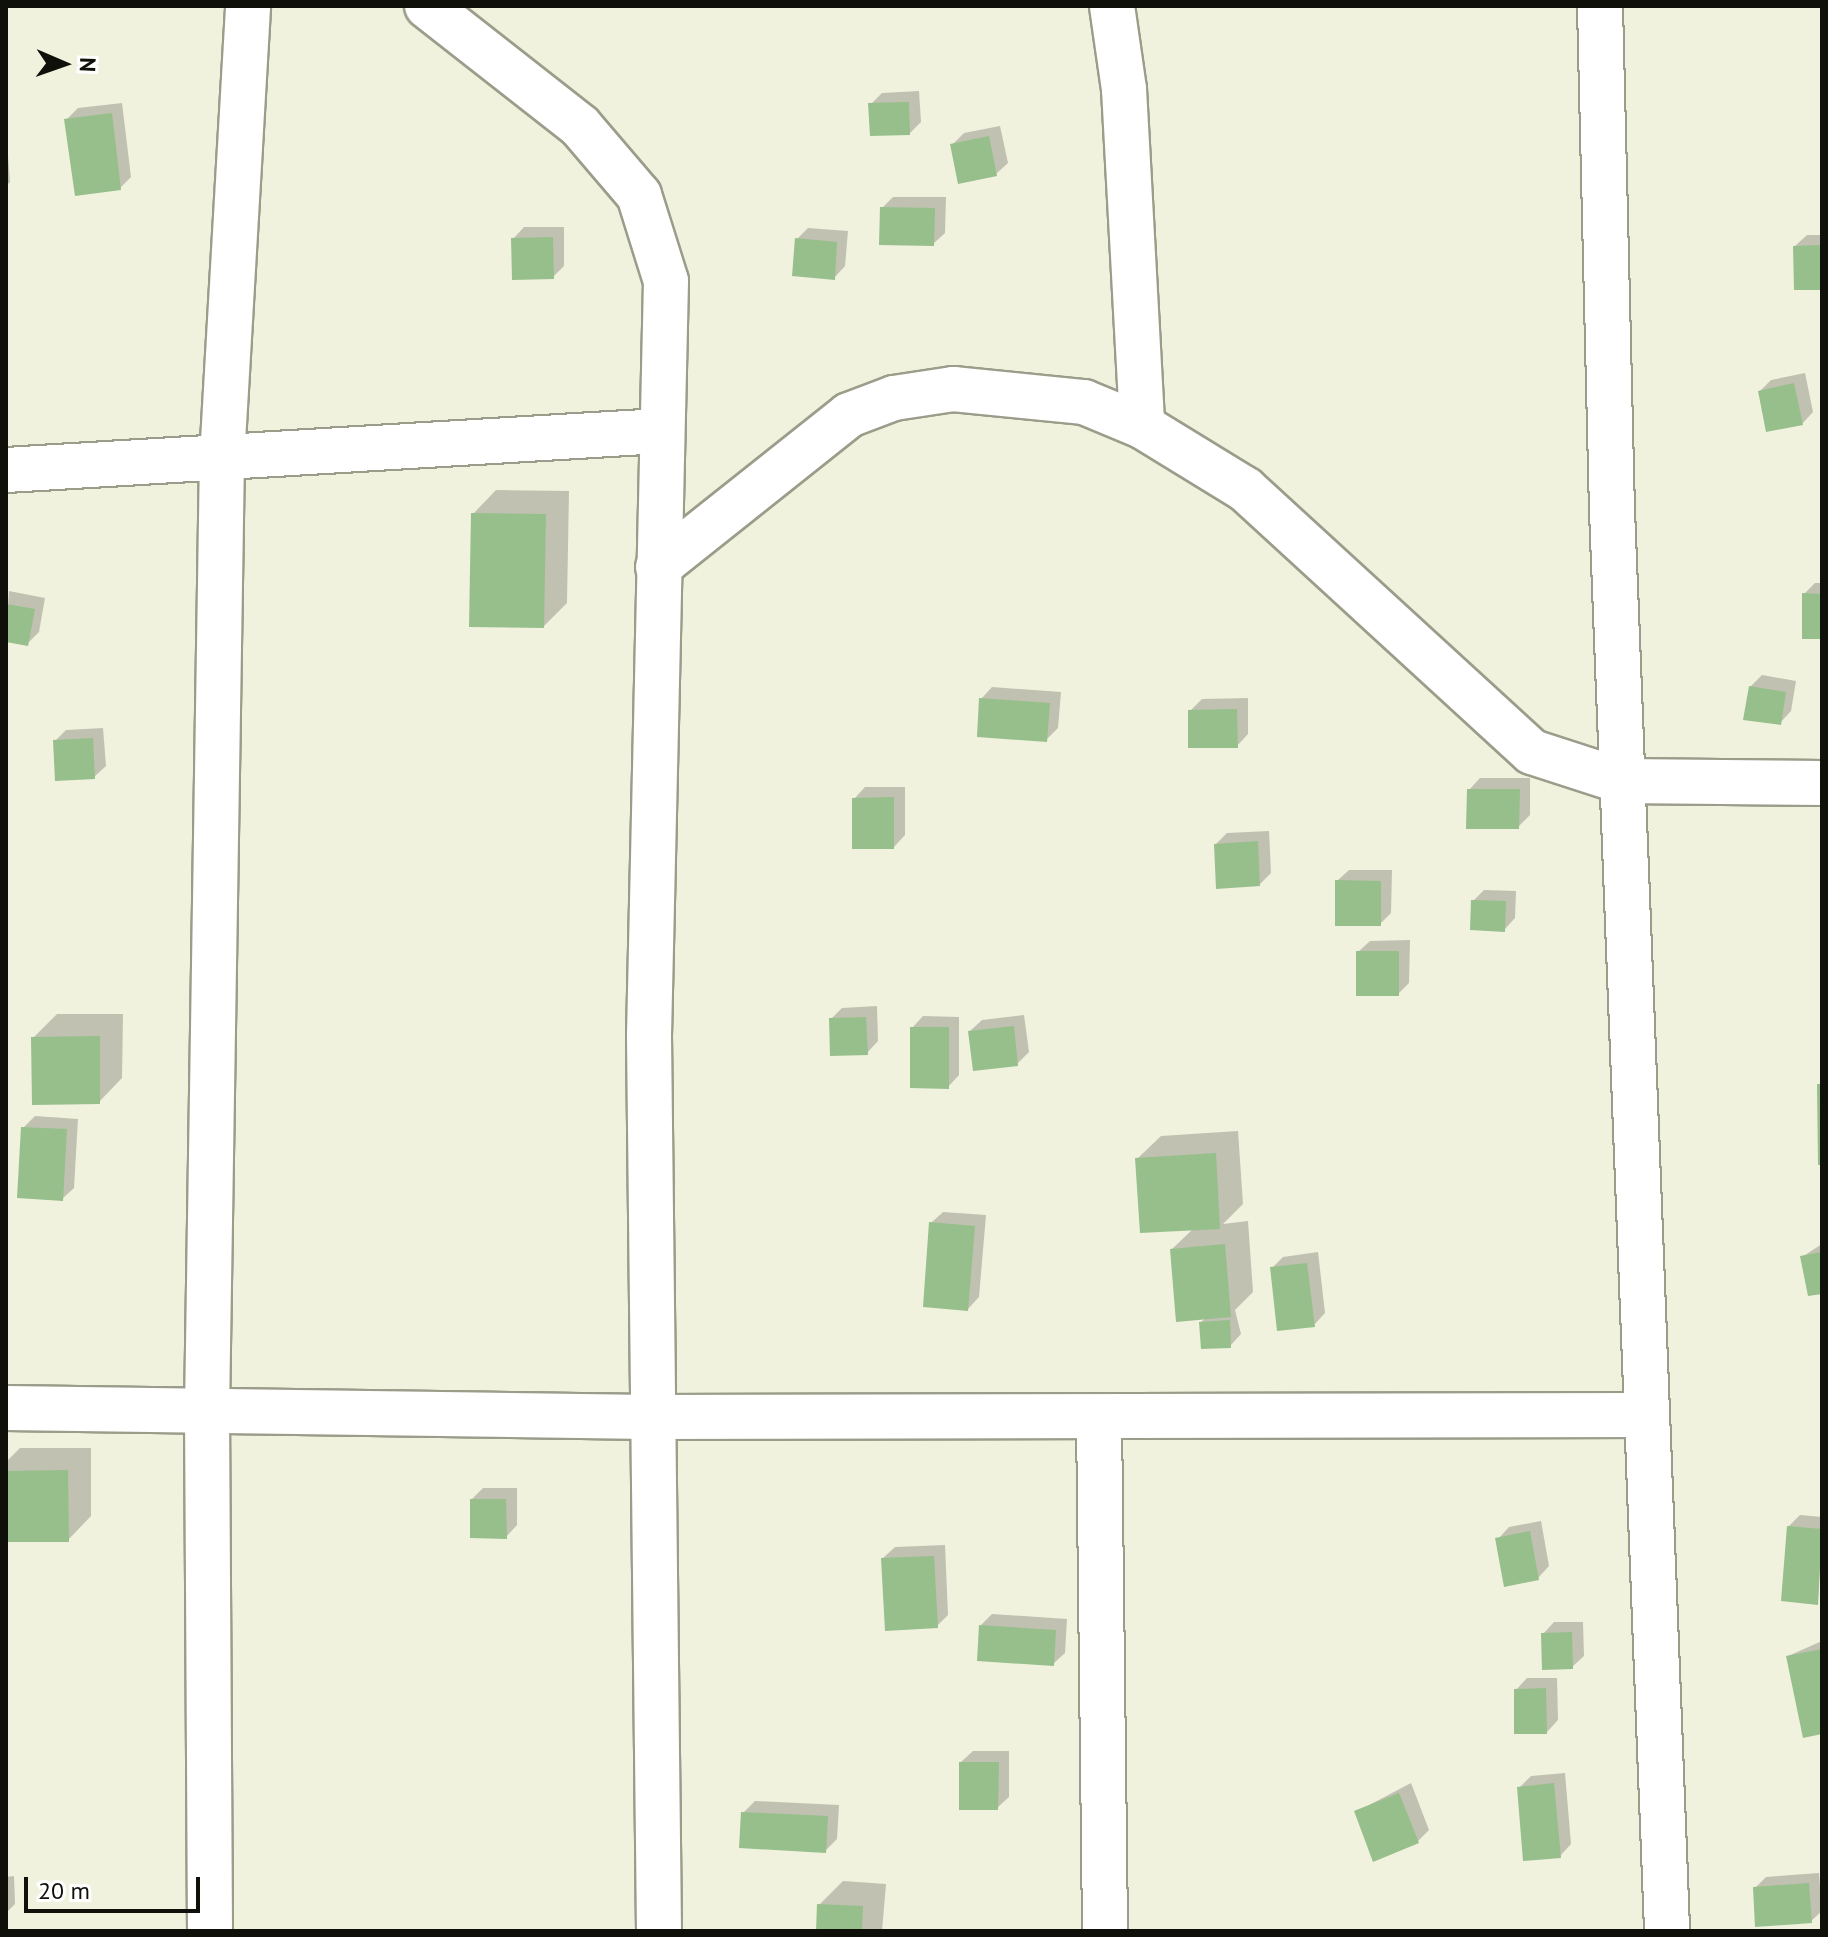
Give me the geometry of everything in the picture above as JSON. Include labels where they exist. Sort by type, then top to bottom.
[{"type":"street","points":[[210,1931],[207,1411],[222,459],[248,6]]},
{"type":"street","points":[[427,6],[580,126],[639,195],[666,281],[658,567],[650,1417],[659,1931]]},
{"type":"street","points":[[1112,6],[1124,89],[1142,426]]},
{"type":"street","points":[[1600,6],[1622,781],[1667,1931]]},
{"type":"street","points":[[658,567],[849,415],[894,398],[1017,390],[1084,402],[1142,426],[1289,524],[1375,613],[1532,752],[1622,781],[1822,783]]},
{"type":"street","points":[[6,470],[661,431]]},
{"type":"street","points":[[6,1408],[650,1417],[1647,1415]]},
{"type":"street","points":[[1099,1417],[1105,1931]]},
{"type":"building","points":[[909,102],[910,135],[870,136],[868,103]]},
{"type":"building","points":[[112,113],[121,190],[75,196],[64,119]]},
{"type":"building","points":[[989,136],[997,176],[958,184],[950,144]]},
{"type":"building","points":[[880,207],[935,208],[934,246],[879,245]]},
{"type":"building","points":[[553,237],[554,279],[512,280],[511,238]]},
{"type":"building","points":[[795,238],[837,242],[835,280],[792,276]]},
{"type":"building","points":[[1822,245],[1822,290],[1794,290],[1793,246]]},
{"type":"building","points":[[1794,383],[1803,425],[1766,432],[1758,391]]},
{"type":"building","points":[[471,513],[546,514],[544,628],[469,627]]},
{"type":"building","points":[[1802,593],[1822,594],[1822,639],[1802,639]]},
{"type":"building","points":[[6,604],[35,609],[28,646],[6,642]]},
{"type":"building","points":[[1749,686],[1786,692],[1781,725],[1743,720]]},
{"type":"building","points":[[979,698],[1050,703],[1047,742],[977,737]]},
{"type":"building","points":[[1237,709],[1238,748],[1188,748],[1188,710]]},
{"type":"building","points":[[93,738],[95,779],[55,781],[53,740]]},
{"type":"building","points":[[1467,789],[1520,789],[1519,829],[1466,829]]},
{"type":"building","points":[[894,797],[894,849],[852,849],[852,798]]},
{"type":"building","points":[[1258,841],[1260,886],[1216,889],[1214,844]]},
{"type":"building","points":[[1335,880],[1381,881],[1381,926],[1335,926]]},
{"type":"building","points":[[1471,900],[1506,901],[1505,932],[1470,930]]},
{"type":"building","points":[[1356,951],[1399,951],[1399,996],[1356,996]]},
{"type":"building","points":[[866,1017],[868,1055],[830,1056],[829,1018]]},
{"type":"building","points":[[1014,1026],[1018,1066],[973,1071],[968,1031]]},
{"type":"building","points":[[910,1027],[949,1027],[949,1089],[910,1088]]},
{"type":"building","points":[[100,1036],[100,1104],[32,1105],[31,1037]]},
{"type":"building","points":[[1817,1084],[1822,1084],[1822,1165],[1818,1165]]},
{"type":"building","points":[[21,1127],[67,1129],[63,1201],[17,1198]]},
{"type":"building","points":[[1216,1153],[1220,1229],[1140,1233],[1135,1158]]},
{"type":"building","points":[[929,1222],[975,1226],[968,1311],[923,1307]]},
{"type":"building","points":[[1225,1244],[1231,1317],[1176,1322],[1170,1249]]},
{"type":"building","points":[[1822,1252],[1822,1294],[1808,1296],[1800,1256]]},
{"type":"building","points":[[1307,1263],[1315,1327],[1277,1331],[1270,1267]]},
{"type":"building","points":[[1230,1320],[1231,1348],[1201,1349],[1199,1322]]},
{"type":"building","points":[[68,1470],[69,1542],[6,1542],[6,1471]]},
{"type":"building","points":[[470,1499],[506,1499],[507,1539],[470,1538]]},
{"type":"building","points":[[1787,1526],[1822,1529],[1818,1605],[1781,1601]]},
{"type":"building","points":[[1530,1531],[1539,1580],[1504,1587],[1495,1538]]},
{"type":"building","points":[[934,1556],[938,1628],[885,1631],[881,1558]]},
{"type":"building","points":[[979,1625],[1056,1630],[1054,1666],[977,1661]]},
{"type":"building","points":[[1572,1632],[1573,1669],[1542,1670],[1541,1633]]},
{"type":"building","points":[[1822,1649],[1822,1734],[1803,1738],[1786,1656]]},
{"type":"building","points":[[1546,1688],[1547,1734],[1514,1734],[1514,1689]]},
{"type":"building","points":[[959,1762],[999,1762],[998,1810],[959,1810]]},
{"type":"building","points":[[1554,1783],[1561,1858],[1523,1861],[1517,1787]]},
{"type":"building","points":[[1399,1793],[1419,1843],[1373,1862],[1354,1811]]},
{"type":"building","points":[[741,1812],[828,1816],[826,1853],[739,1848]]},
{"type":"building","points":[[1809,1883],[1812,1923],[1755,1927],[1753,1887]]},
{"type":"building","points":[[817,1904],[863,1906],[862,1931],[816,1931]]}]
